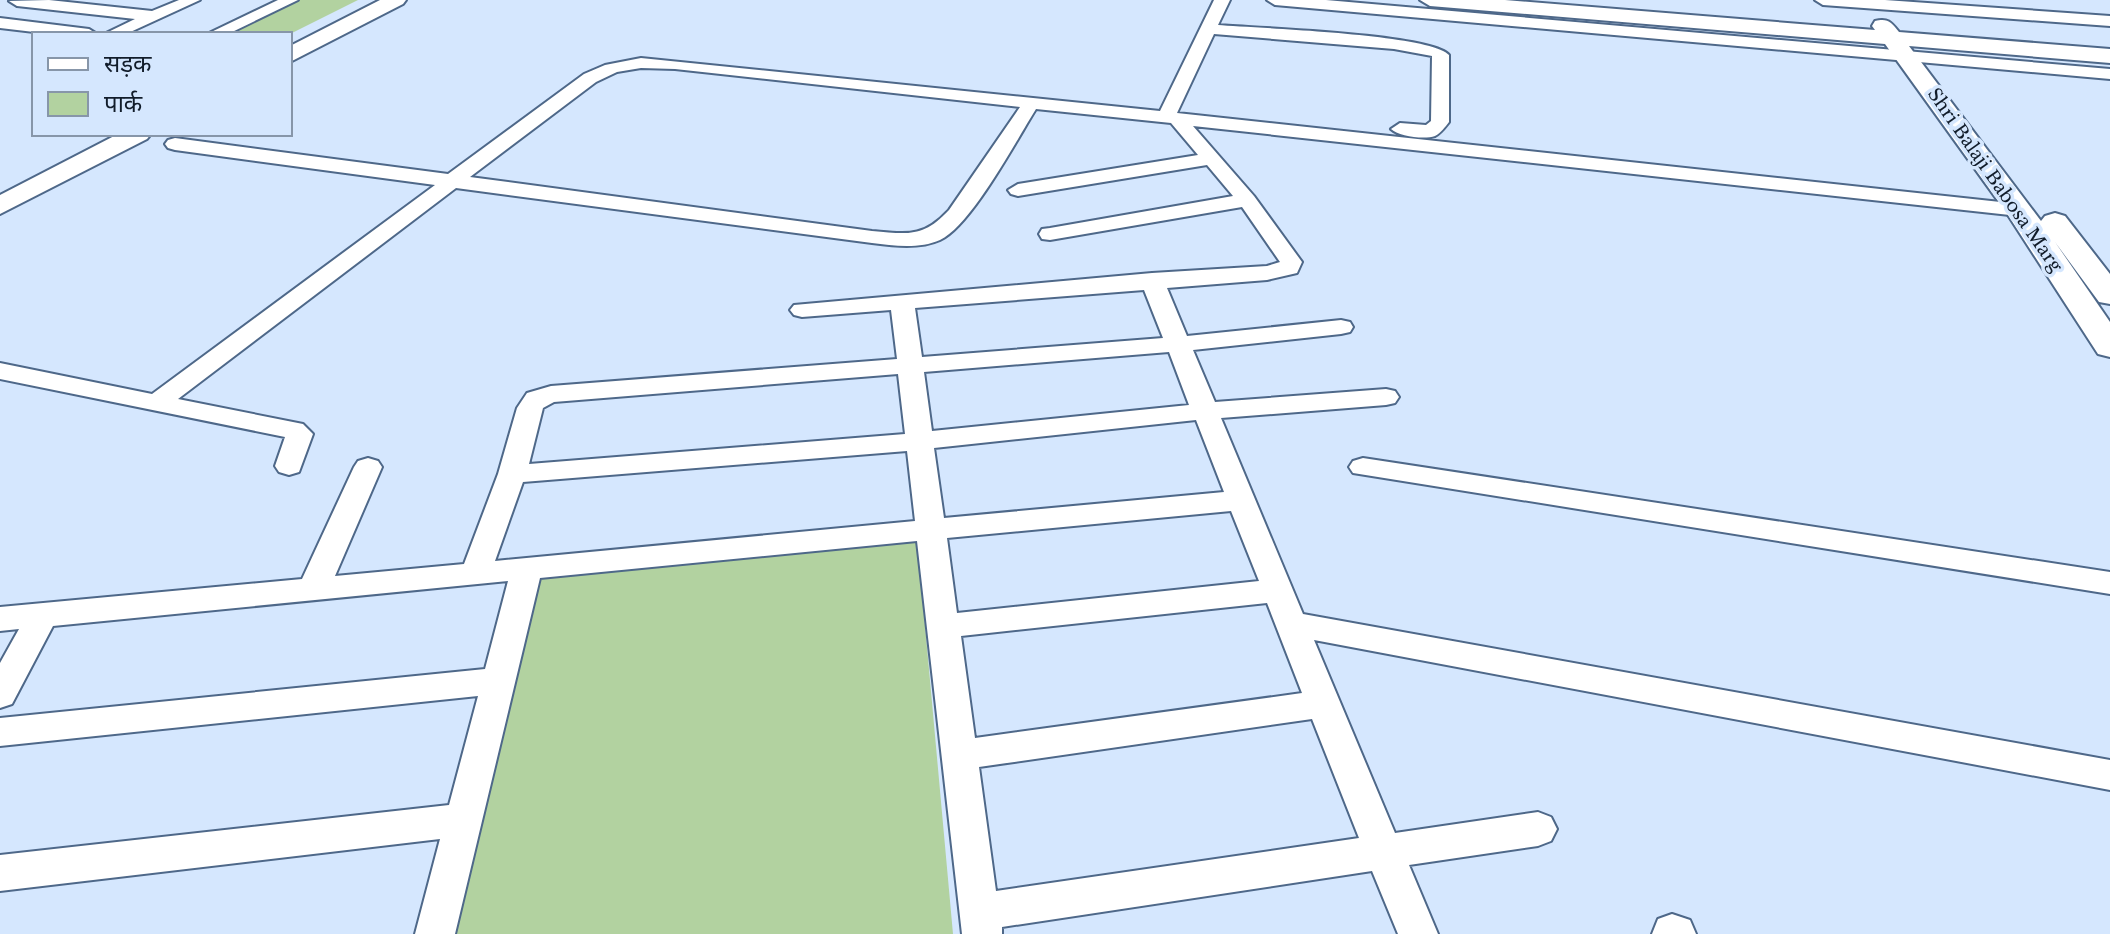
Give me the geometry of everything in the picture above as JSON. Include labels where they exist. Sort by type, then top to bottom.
[{"type":"street","points":[[0,8],[18,0],[153,16]]},
{"type":"street","points":[[162,0],[189,1]]},
{"type":"street","points":[[237,16],[271,0]]},
{"type":"street","points":[[219,32],[290,0]]},
{"type":"street","points":[[292,44],[378,0]]},
{"type":"street","points":[[292,54],[396,0]]},
{"type":"street","points":[[1171,113],[1222,0]]},
{"type":"street","points":[[1275,0],[2110,56]]},
{"type":"street","points":[[1430,0],[1912,43],[2110,74]]},
{"type":"street","points":[[1663,0],[1870,5]]},
{"type":"street","points":[[1823,0],[2110,21]]},
{"type":"street","points":[[64,6],[41,18],[117,32],[189,1]]},
{"type":"street","name":"Shri Balaji Babosa Marg","points":[[1870,5],[1912,43],[2110,295]]},
{"type":"street","points":[[0,23],[73,32]]},
{"type":"street","points":[[156,403],[458,180],[590,78],[613,66],[629,63],[675,64],[1031,103],[1413,131],[1431,131],[1440,122],[1441,55],[1427,48],[1208,29]]},
{"type":"street","points":[[1912,43],[2110,36]]},
{"type":"street","name":"Shri Balaji Babosa Marg","points":[[1912,43],[2110,347]]},
{"type":"street","points":[[175,144],[872,237],[924,238],[942,231],[955,217],[1031,103]]},
{"type":"street","points":[[802,310],[1267,273],[1289,268],[1291,262],[1286,253],[1247,200],[1171,113]]},
{"type":"street","points":[[1171,113],[2019,210]]},
{"type":"street","points":[[0,192],[110,136]]},
{"type":"street","points":[[0,206],[134,136]]},
{"type":"street","points":[[1018,190],[1210,159]]},
{"type":"street","points":[[1050,234],[1247,200]]},
{"type":"street","points":[[1152,280],[1418,934]]},
{"type":"street","points":[[902,301],[981,923],[1384,852],[1538,829]]},
{"type":"street","points":[[476,572],[512,474],[530,408],[536,399],[551,394],[910,367],[1341,327]]},
{"type":"street","points":[[0,371],[297,431],[299,434],[289,466]]},
{"type":"street","points":[[512,474],[920,441],[1205,411],[1386,397]]},
{"type":"street","points":[[314,587],[368,467]]},
{"type":"street","points":[[1363,467],[2110,583]]},
{"type":"street","points":[[0,619],[1243,500]]},
{"type":"street","points":[[435,934],[527,568]]},
{"type":"street","points":[[944,626],[1276,591]]},
{"type":"street","points":[[0,694],[43,615]]},
{"type":"street","points":[[1289,623],[2110,775]]},
{"type":"street","points":[[0,732],[498,681]]},
{"type":"street","points":[[960,755],[1323,704]]},
{"type":"street","points":[[0,873],[464,820]]},
{"type":"green space","points":[[299,0],[358,0],[292,33],[232,32]]},
{"type":"green space","points":[[917,537],[953,934],[453,934],[538,576]]}]
